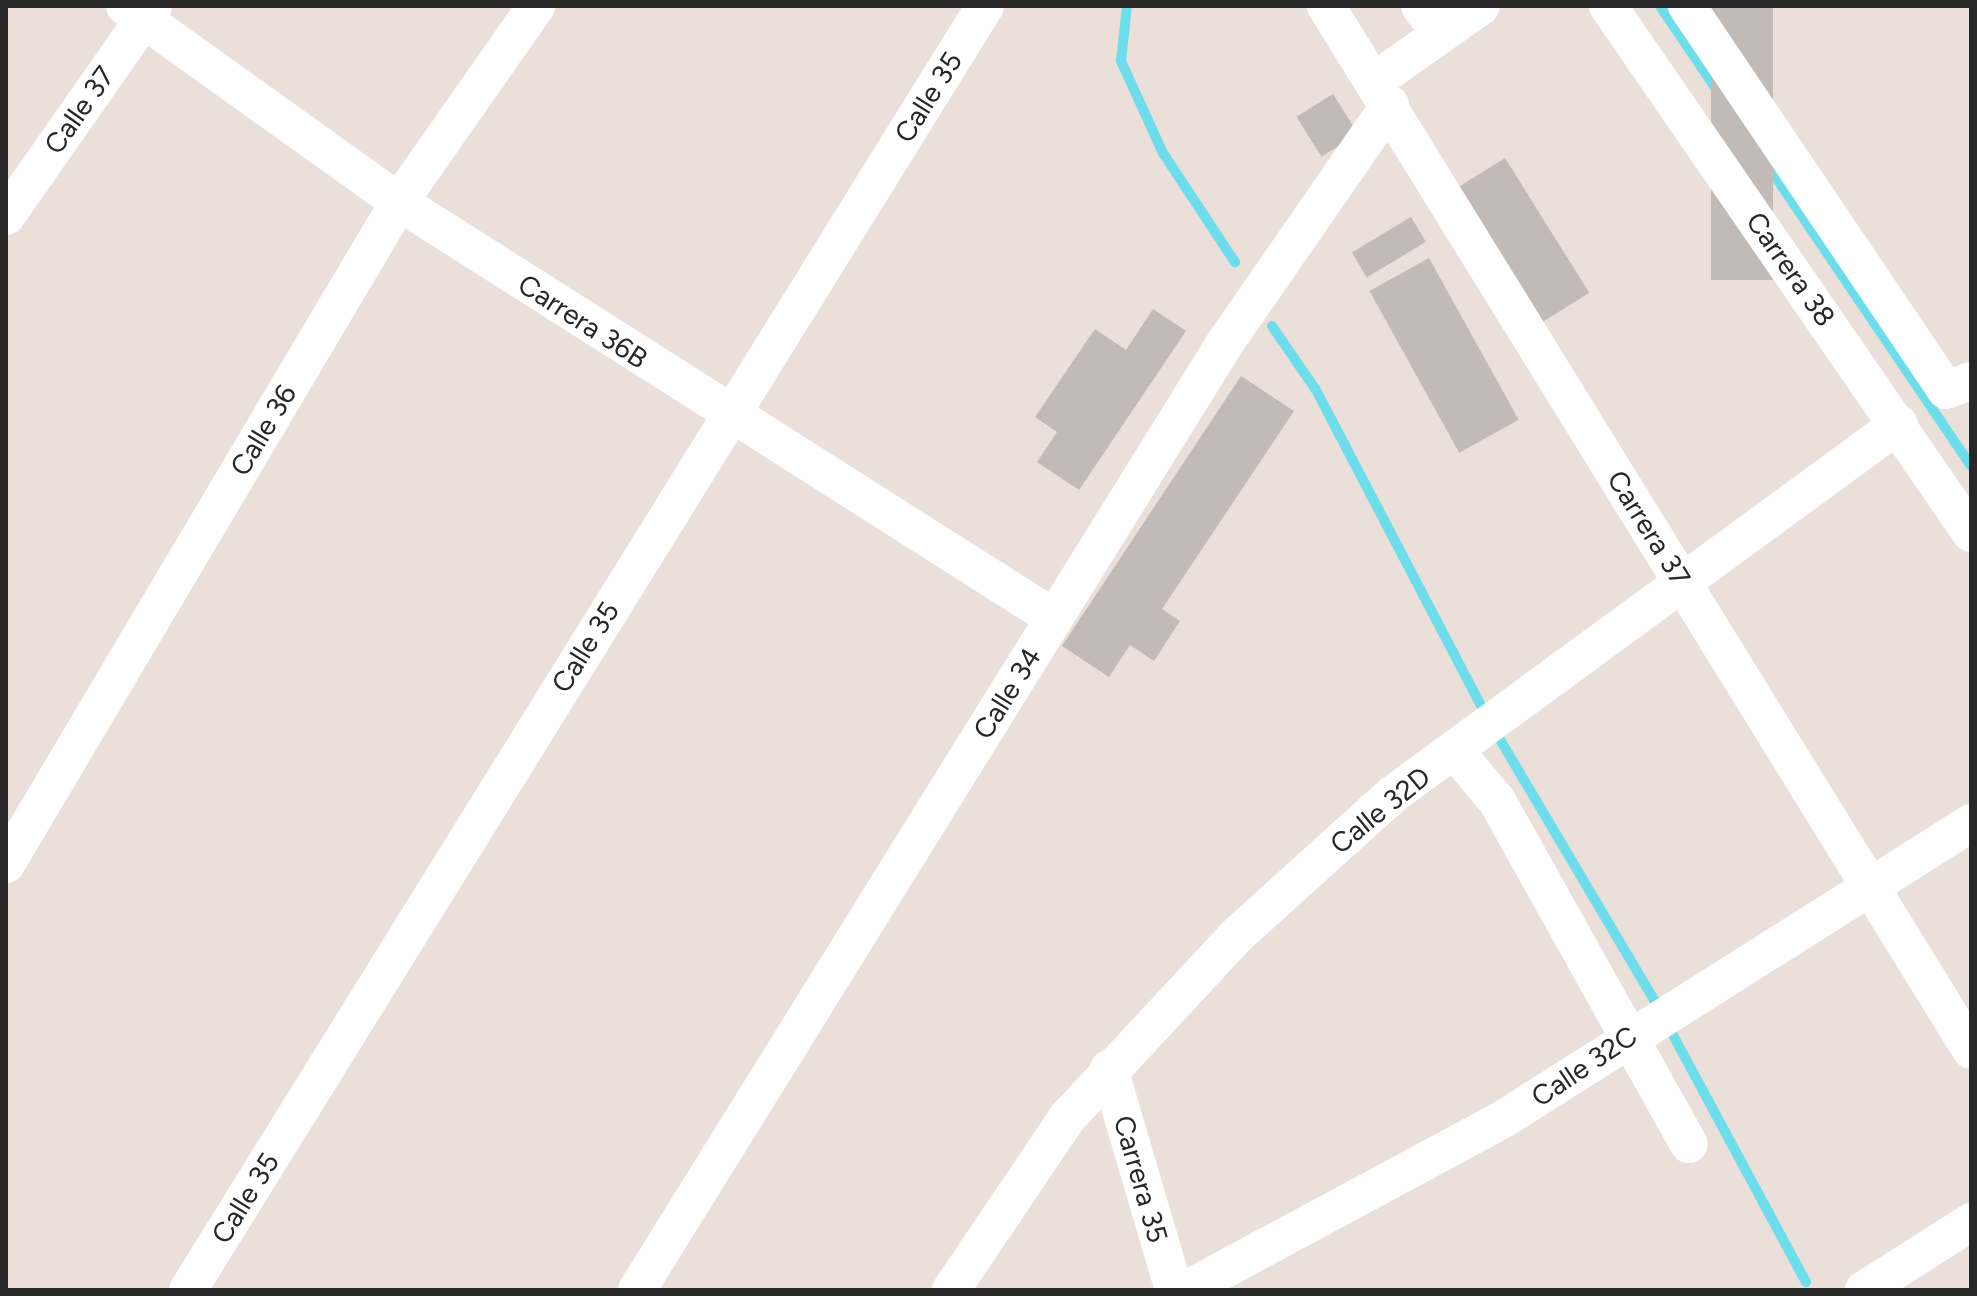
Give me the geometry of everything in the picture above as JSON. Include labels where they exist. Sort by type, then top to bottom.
[{"type":"street","name":"Calle 36","points":[[6,864],[399,202],[536,6]]},
{"type":"street","name":"Calle 35","points":[[188,1290],[728,414],[985,6]]},
{"type":"street","name":"Carrera 37","points":[[1326,6],[1383,93],[1971,1050]]},
{"type":"street","name":"Calle 34","points":[[637,1290],[1225,343],[1430,20],[1481,6]]},
{"type":"street","name":"Carrera 38","points":[[1608,6],[1899,424],[1971,533]]},
{"type":"street","points":[[1687,6],[1958,386]]},
{"type":"street","name":"Carrera 36B","points":[[140,10],[399,202],[728,414],[1054,618]]},
{"type":"street","name":"Calle 37","points":[[6,216],[140,10]]},
{"type":"street","name":"Calle 32D","points":[[951,1290],[1067,1118],[1109,1069],[1235,937],[1392,795],[1899,424]]},
{"type":"street","points":[[1463,746],[1482,780],[1650,1023],[1689,1144]]},
{"type":"street","name":"Calle 32C","points":[[1186,1290],[1505,1118],[1650,1023],[1971,823]]},
{"type":"street","name":"Carrera 35","points":[[1109,1069],[1174,1290]]},
{"type":"street","points":[[1864,1290],[1971,1222]]},
{"type":"building","points":[[1711,6],[1773,6],[1773,280],[1711,280]]},
{"type":"building","points":[[1333,94],[1358,134],[1321,157],[1297,117]]},
{"type":"building","points":[[1505,158],[1589,293],[1543,321],[1459,187]]},
{"type":"building","points":[[1411,217],[1426,242],[1367,277],[1352,253]]},
{"type":"building","points":[[1429,258],[1519,420],[1459,453],[1370,291]]},
{"type":"building","points":[[1153,309],[1186,331],[1079,490],[1037,462],[1057,432],[1035,417],[1095,329],[1126,350]]},
{"type":"building","points":[[1241,376],[1294,411],[1162,609],[1180,621],[1154,661],[1130,645],[1109,677],[1062,646]]},
{"type":"waterway","points":[[1127,6],[1121,61],[1163,153],[1235,262]]},
{"type":"waterway","points":[[1660,6],[1971,466]]},
{"type":"waterway","points":[[1272,326],[1316,390],[1487,717]]},
{"type":"waterway","points":[[1495,731],[1660,1010]]},
{"type":"waterway","points":[[1667,1024],[1806,1282]]}]
